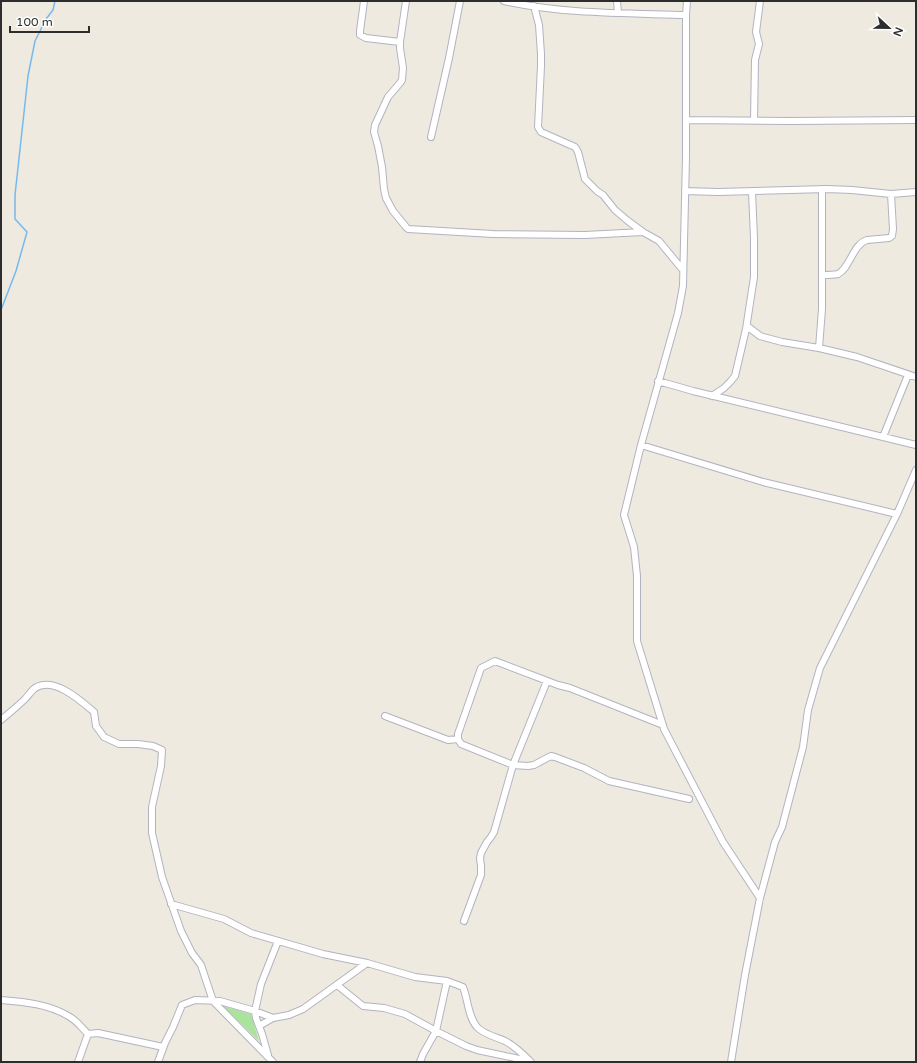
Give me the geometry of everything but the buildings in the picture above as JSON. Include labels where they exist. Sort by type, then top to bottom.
[{"type":"street","points":[[364,1],[360,35],[366,38],[400,42]]},
{"type":"street","points":[[406,1],[400,42],[403,68],[402,80],[388,97],[375,126],[374,132],[382,167],[386,198],[393,212],[406,227],[493,234],[585,235],[643,232]]},
{"type":"street","points":[[431,137],[460,1]]},
{"type":"street","points":[[504,1],[574,11],[686,15]]},
{"type":"street","points":[[617,1],[618,13]]},
{"type":"street","points":[[687,1],[683,286],[678,313],[658,381],[624,515],[634,547],[637,576],[637,641],[663,725],[723,842],[760,898]]},
{"type":"street","points":[[754,121],[755,60],[759,44],[756,32],[760,1]]},
{"type":"street","points":[[534,6],[539,28],[541,54],[539,130],[544,134],[575,147],[578,152],[585,179],[615,210],[643,232],[659,241],[683,270]]},
{"type":"street","points":[[686,120],[916,120]]},
{"type":"street","points":[[685,191],[752,192],[822,189],[891,194],[916,192]]},
{"type":"street","points":[[819,348],[822,310],[822,189]]},
{"type":"street","points":[[712,396],[724,388],[735,376],[747,326],[754,277],[752,192]]},
{"type":"street","points":[[822,275],[839,273],[860,244],[864,241],[889,238],[892,236],[891,194]]},
{"type":"street","points":[[747,326],[760,336],[782,342],[819,348],[857,357],[916,377]]},
{"type":"street","points":[[883,437],[908,375]]},
{"type":"street","points":[[658,381],[712,396],[916,445]]},
{"type":"street","points":[[641,445],[763,482],[897,514]]},
{"type":"street","points":[[731,1062],[745,974],[760,898],[776,842],[782,828],[803,747],[808,710],[820,668],[897,514],[916,470]]},
{"type":"street","points":[[663,725],[570,688],[547,681],[495,661],[481,668],[458,734],[458,739],[461,744],[513,765],[534,765],[551,756],[584,768],[609,781],[689,799]]},
{"type":"street","points":[[464,921],[481,875],[481,853],[494,832],[513,765],[547,681]]},
{"type":"street","points":[[1,720],[25,699],[34,688],[45,684],[64,690],[82,701],[94,712],[96,726],[104,737],[119,744],[153,746],[162,750],[162,766],[152,807],[152,833],[162,877],[181,931],[192,953],[201,965],[213,1001],[273,1062]]},
{"type":"street","points":[[385,716],[448,740],[458,739]]},
{"type":"street","points":[[172,904],[224,919],[251,933],[323,954],[367,963],[415,977],[447,981],[463,987],[466,993],[468,1007],[476,1026],[482,1031],[520,1050],[531,1062]]},
{"type":"street","points":[[268,1056],[255,1011],[261,984],[278,941]]},
{"type":"street","points":[[259,1026],[273,1018],[303,1009],[367,963]]},
{"type":"street","points":[[420,1062],[436,1031],[447,981]]},
{"type":"street","points":[[337,985],[364,1006],[384,1008],[405,1014],[436,1031],[477,1050],[531,1062]]},
{"type":"street","points":[[1,1000],[38,1004],[56,1010],[71,1017],[88,1034]]},
{"type":"street","points":[[158,1062],[163,1047],[182,1005],[195,1000],[220,1001],[273,1018]]},
{"type":"street","points":[[88,1034],[98,1033],[163,1047]]},
{"type":"street","points":[[78,1062],[88,1034]]},
{"type":"green space","points":[[223,1006],[251,1014],[259,1041]]},
{"type":"waterway","points":[[1,310],[16,271],[27,232],[15,219],[15,195],[28,76],[35,41],[46,19],[53,10],[55,1]]}]
